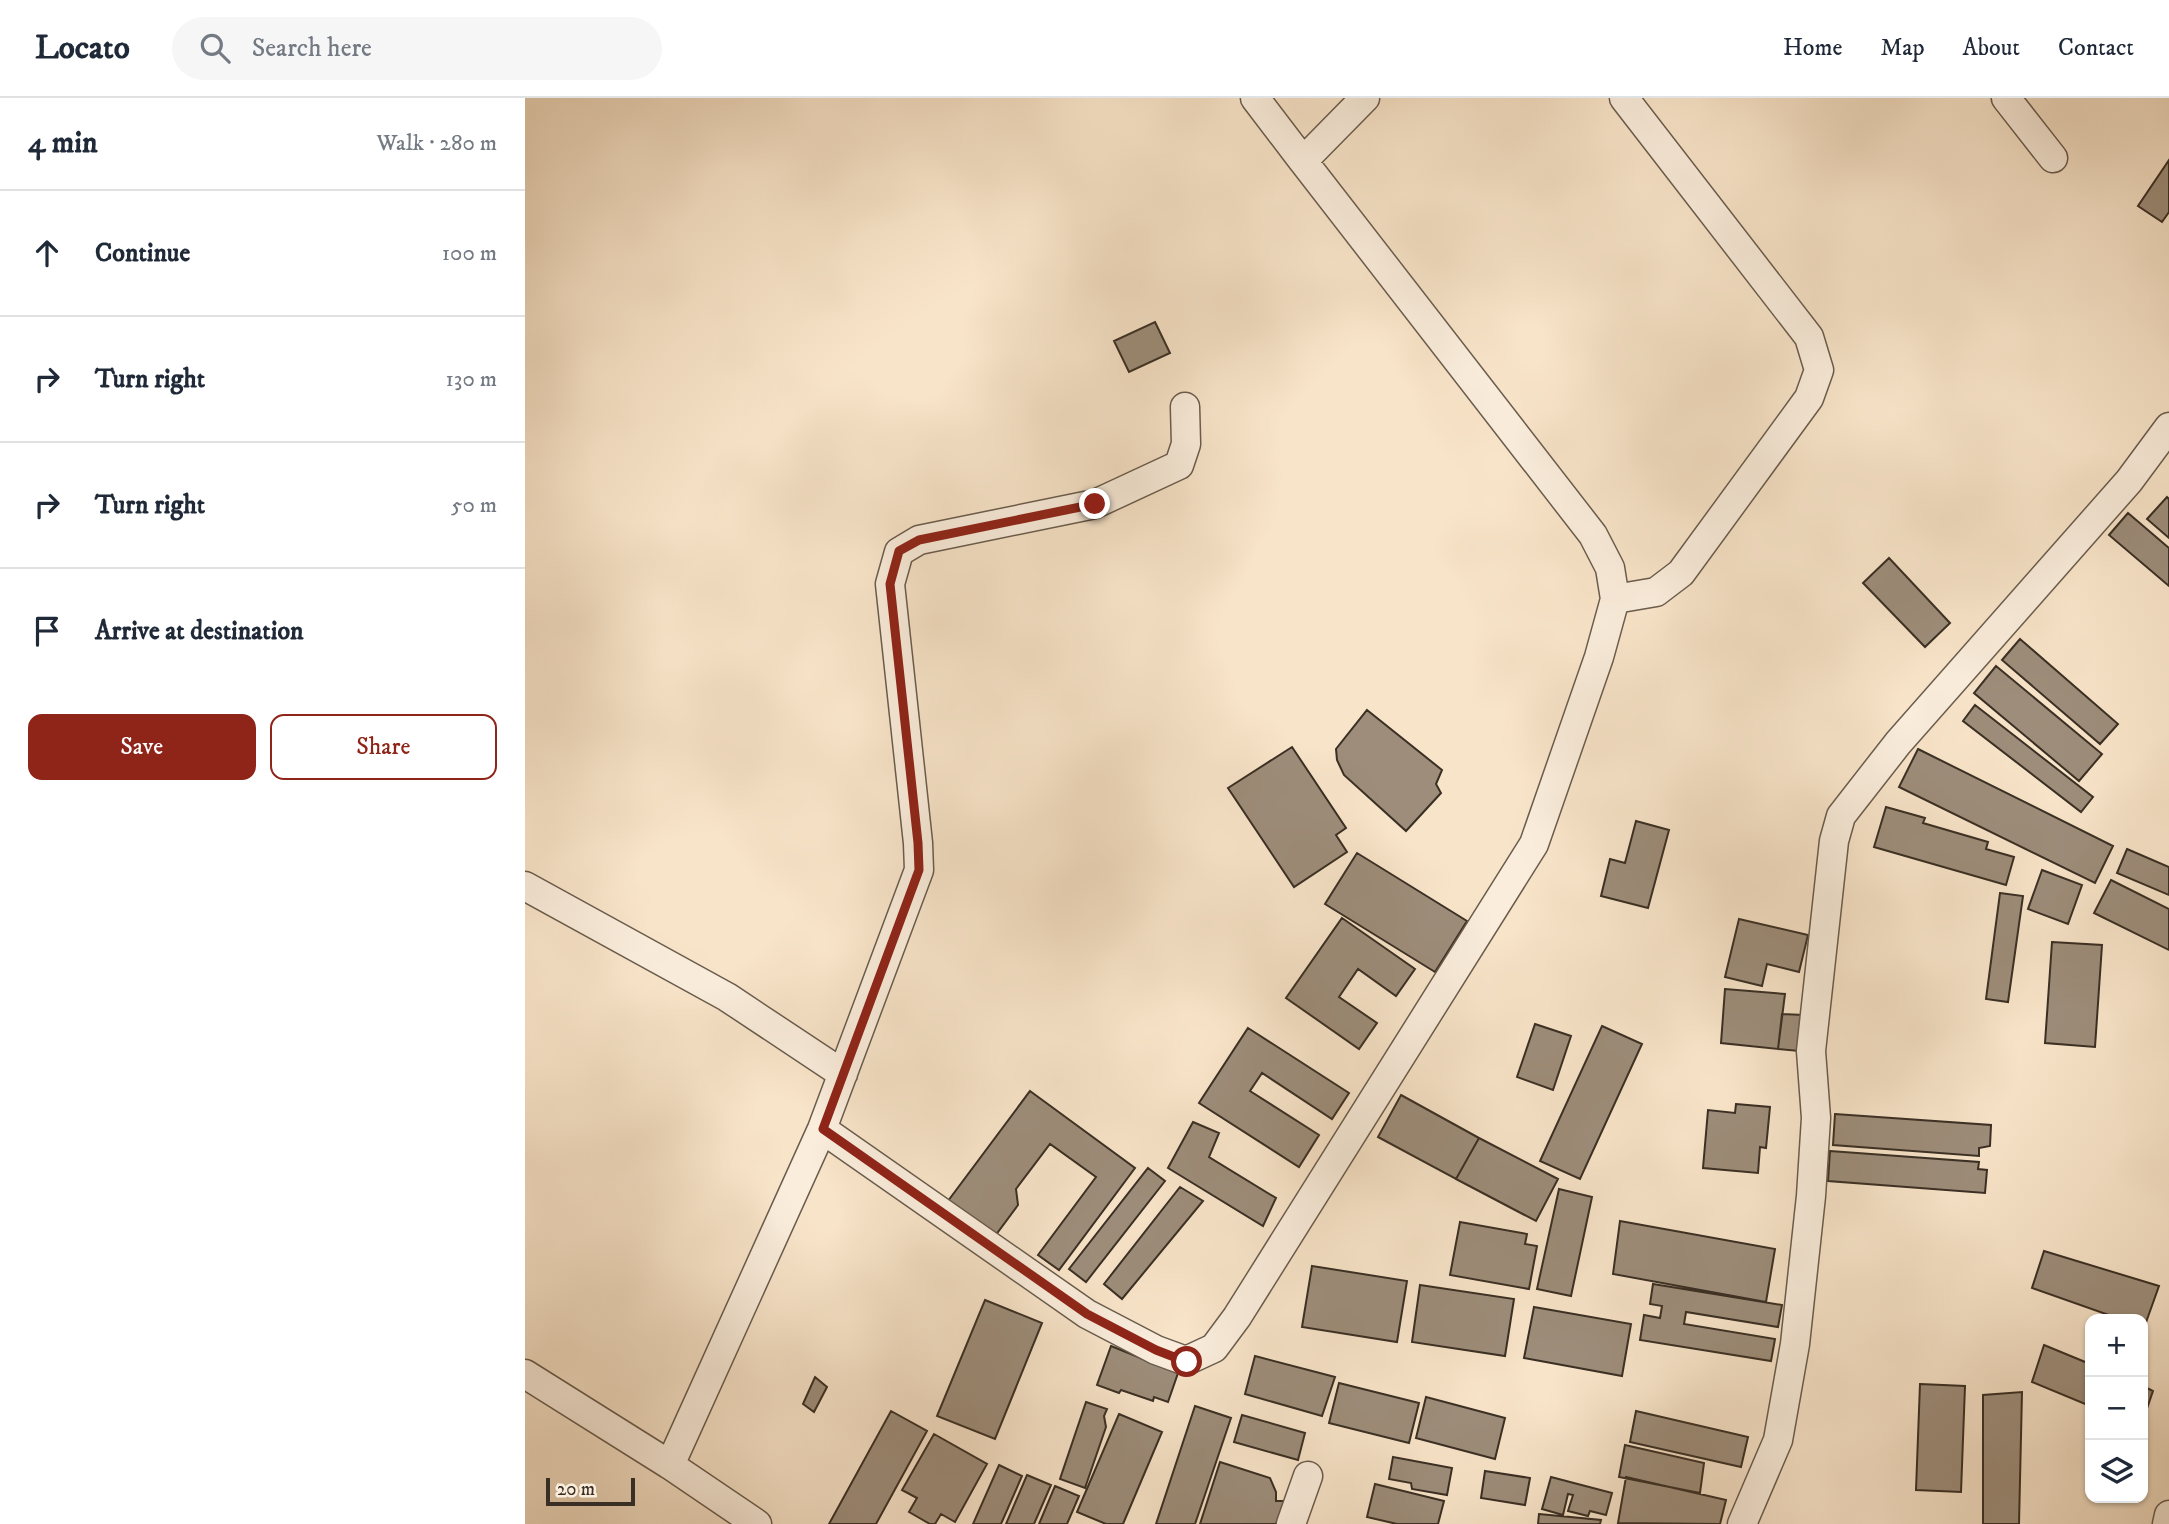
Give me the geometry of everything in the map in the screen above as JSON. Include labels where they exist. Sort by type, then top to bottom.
[{"type":"street","points":[[823,1129],[1087,1314],[1156,1350],[1187,1362],[1214,1348],[1244,1305],[1534,844],[1599,657],[1615,600],[1610,568],[1593,535],[1255,98]]},
{"type":"street","points":[[1303,161],[1364,98]]},
{"type":"street","points":[[1615,600],[1656,592],[1681,573],[1809,398],[1819,370],[1809,337],[1624,98]]},
{"type":"street","points":[[2006,98],[2053,158]]},
{"type":"street","points":[[670,1465],[823,1129],[919,870],[890,584],[899,551],[919,540],[1095,504],[1179,466],[1187,444],[1185,407]]},
{"type":"street","points":[[1742,1524],[1777,1440],[1795,1344],[1815,1131],[1811,1051],[1834,841],[1841,816],[1898,743],[2129,481],[2169,427]]},
{"type":"street","points":[[525,887],[727,997],[843,1074]]},
{"type":"street","points":[[525,1374],[670,1465],[740,1520]]},
{"type":"street","points":[[1291,1524],[1308,1476]]},
{"type":"street","points":[[2167,1524],[2169,1515]]},
{"type":"building","points":[[2169,160],[2169,212],[2162,222],[2138,206]]},
{"type":"building","points":[[1155,322],[1170,353],[1129,372],[1114,341]]},
{"type":"building","points":[[2167,497],[2169,499],[2169,538],[2147,519]]},
{"type":"building","points":[[2128,513],[2169,548],[2169,586],[2109,535]]},
{"type":"building","points":[[1889,558],[1950,623],[1925,647],[1863,583]]},
{"type":"building","points":[[2020,639],[2118,724],[2100,744],[2002,660]]},
{"type":"building","points":[[1996,666],[2102,754],[2079,781],[1974,693]]},
{"type":"building","points":[[1975,705],[2093,797],[2081,812],[1963,721]]},
{"type":"building","points":[[1367,710],[1442,770],[1436,784],[1441,793],[1406,831],[1344,775],[1337,760],[1336,749]]},
{"type":"building","points":[[1292,747],[1346,828],[1336,835],[1347,852],[1294,887],[1228,788]]},
{"type":"building","points":[[1918,749],[2113,846],[2095,883],[1899,787]]},
{"type":"building","points":[[1886,807],[1925,818],[1923,823],[1988,842],[1986,849],[2014,857],[2006,885],[1874,847]]},
{"type":"building","points":[[1636,821],[1669,830],[1648,908],[1601,896],[1610,859],[1625,863]]},
{"type":"building","points":[[2127,849],[2169,867],[2169,895],[2117,873]]},
{"type":"building","points":[[1357,853],[1467,921],[1435,972],[1325,904]]},
{"type":"building","points":[[2042,870],[2082,885],[2068,924],[2028,909]]},
{"type":"building","points":[[2111,880],[2169,909],[2169,950],[2094,913]]},
{"type":"building","points":[[2000,893],[2023,896],[2008,1002],[1986,999]]},
{"type":"building","points":[[1342,918],[1415,969],[1396,996],[1358,969],[1339,997],[1377,1023],[1359,1049],[1286,998]]},
{"type":"building","points":[[1739,919],[1808,935],[1799,972],[1767,964],[1762,986],[1725,977]]},
{"type":"building","points":[[2052,942],[2102,945],[2095,1047],[2045,1043]]},
{"type":"building","points":[[1725,989],[1785,994],[1778,1049],[1721,1043]]},
{"type":"building","points":[[1782,1014],[1803,1015],[1799,1051],[1778,1049]]},
{"type":"building","points":[[1535,1024],[1571,1036],[1553,1090],[1517,1077]]},
{"type":"building","points":[[1602,1026],[1642,1044],[1580,1179],[1540,1161]]},
{"type":"building","points":[[1248,1028],[1349,1093],[1332,1119],[1262,1073],[1250,1091],[1319,1135],[1299,1167],[1199,1103]]},
{"type":"building","points":[[1030,1091],[1135,1168],[1059,1270],[1038,1255],[1096,1177],[1050,1144],[1016,1189],[1018,1205],[992,1240],[945,1205]]},
{"type":"building","points":[[1401,1095],[1479,1138],[1456,1179],[1378,1137]]},
{"type":"building","points":[[1736,1104],[1770,1107],[1766,1148],[1760,1147],[1758,1173],[1703,1168],[1708,1110],[1735,1113]]},
{"type":"building","points":[[1835,1114],[1991,1125],[1990,1146],[1979,1148],[1979,1156],[1833,1145]]},
{"type":"building","points":[[1193,1122],[1219,1133],[1209,1157],[1276,1198],[1263,1226],[1168,1168]]},
{"type":"building","points":[[1479,1138],[1558,1179],[1536,1221],[1456,1179]]},
{"type":"building","points":[[1830,1151],[1979,1162],[1978,1169],[1987,1170],[1985,1193],[1828,1181]]},
{"type":"building","points":[[1148,1168],[1165,1181],[1086,1282],[1069,1269]]},
{"type":"building","points":[[1180,1187],[1203,1201],[1122,1299],[1104,1284]]},
{"type":"building","points":[[1559,1189],[1592,1197],[1571,1296],[1537,1289]]},
{"type":"building","points":[[1620,1221],[1775,1249],[1766,1302],[1613,1274]]},
{"type":"building","points":[[1460,1222],[1527,1234],[1525,1244],[1537,1246],[1529,1289],[1450,1275]]},
{"type":"building","points":[[2044,1251],[2159,1286],[2148,1317],[2148,1314],[2106,1314],[2032,1288]]},
{"type":"building","points":[[1312,1266],[1407,1281],[1397,1342],[1302,1327]]},
{"type":"building","points":[[1653,1284],[1782,1305],[1778,1327],[1686,1312],[1684,1324],[1775,1339],[1771,1361],[1640,1340],[1644,1315],[1660,1318],[1662,1306],[1650,1304]]},
{"type":"building","points":[[1420,1285],[1514,1299],[1505,1356],[1412,1342]]},
{"type":"building","points":[[985,1300],[1042,1323],[995,1439],[937,1416]]},
{"type":"building","points":[[1534,1307],[1631,1324],[1622,1376],[1524,1358]]},
{"type":"building","points":[[2044,1345],[2085,1362],[2085,1404],[2032,1382]]},
{"type":"building","points":[[1111,1346],[1178,1373],[1168,1402],[1154,1397],[1153,1401],[1121,1390],[1119,1393],[1097,1385]]},
{"type":"building","points":[[1255,1356],[1335,1377],[1322,1416],[1245,1394]]},
{"type":"building","points":[[815,1377],[827,1387],[814,1412],[803,1404]]},
{"type":"building","points":[[1339,1383],[1419,1403],[1409,1443],[1329,1423]]},
{"type":"building","points":[[1920,1384],[1965,1386],[1961,1492],[1916,1490]]},
{"type":"building","points":[[2148,1388],[2153,1391],[2148,1406]]},
{"type":"building","points":[[2022,1392],[2019,1524],[1983,1524],[1983,1395]]},
{"type":"building","points":[[1426,1397],[1505,1418],[1495,1459],[1416,1438]]},
{"type":"building","points":[[1086,1402],[1107,1409],[1104,1416],[1106,1427],[1085,1488],[1060,1479]]},
{"type":"building","points":[[1195,1406],[1231,1418],[1195,1524],[1156,1524]]},
{"type":"building","points":[[891,1411],[927,1431],[876,1524],[829,1524]]},
{"type":"building","points":[[1636,1411],[1748,1437],[1741,1467],[1630,1442]]},
{"type":"building","points":[[1119,1414],[1162,1432],[1123,1524],[1106,1524],[1077,1512]]},
{"type":"building","points":[[1242,1415],[1305,1433],[1298,1460],[1234,1442]]},
{"type":"building","points":[[934,1434],[987,1464],[955,1522],[941,1514],[935,1524],[930,1524],[909,1512],[917,1498],[902,1490]]},
{"type":"building","points":[[1625,1445],[1704,1463],[1700,1493],[1619,1477]]},
{"type":"building","points":[[1393,1457],[1452,1468],[1447,1495],[1412,1489],[1411,1483],[1389,1479]]},
{"type":"building","points":[[1220,1462],[1270,1478],[1276,1492],[1276,1501],[1285,1501],[1276,1524],[1200,1524]]},
{"type":"building","points":[[999,1465],[1022,1476],[1001,1524],[973,1524]]},
{"type":"building","points":[[1485,1471],[1530,1478],[1525,1505],[1481,1498]]},
{"type":"building","points":[[1027,1475],[1051,1485],[1034,1524],[1006,1524]]},
{"type":"building","points":[[1551,1477],[1612,1493],[1606,1515],[1590,1511],[1588,1516],[1568,1511],[1573,1495],[1568,1494],[1563,1515],[1542,1509]]},
{"type":"building","points":[[1626,1477],[1726,1500],[1720,1524],[1618,1523]]},
{"type":"building","points":[[1375,1484],[1444,1501],[1438,1524],[1397,1524],[1367,1517]]},
{"type":"building","points":[[1055,1486],[1079,1496],[1067,1524],[1039,1524]]},
{"type":"building","points":[[1539,1514],[1601,1520],[1600,1524],[1538,1524]]},
{"type":"route","points":[[1095,504],[919,540],[899,551],[890,584],[919,870],[823,1129],[1087,1314],[1156,1350],[1187,1362]]}]
